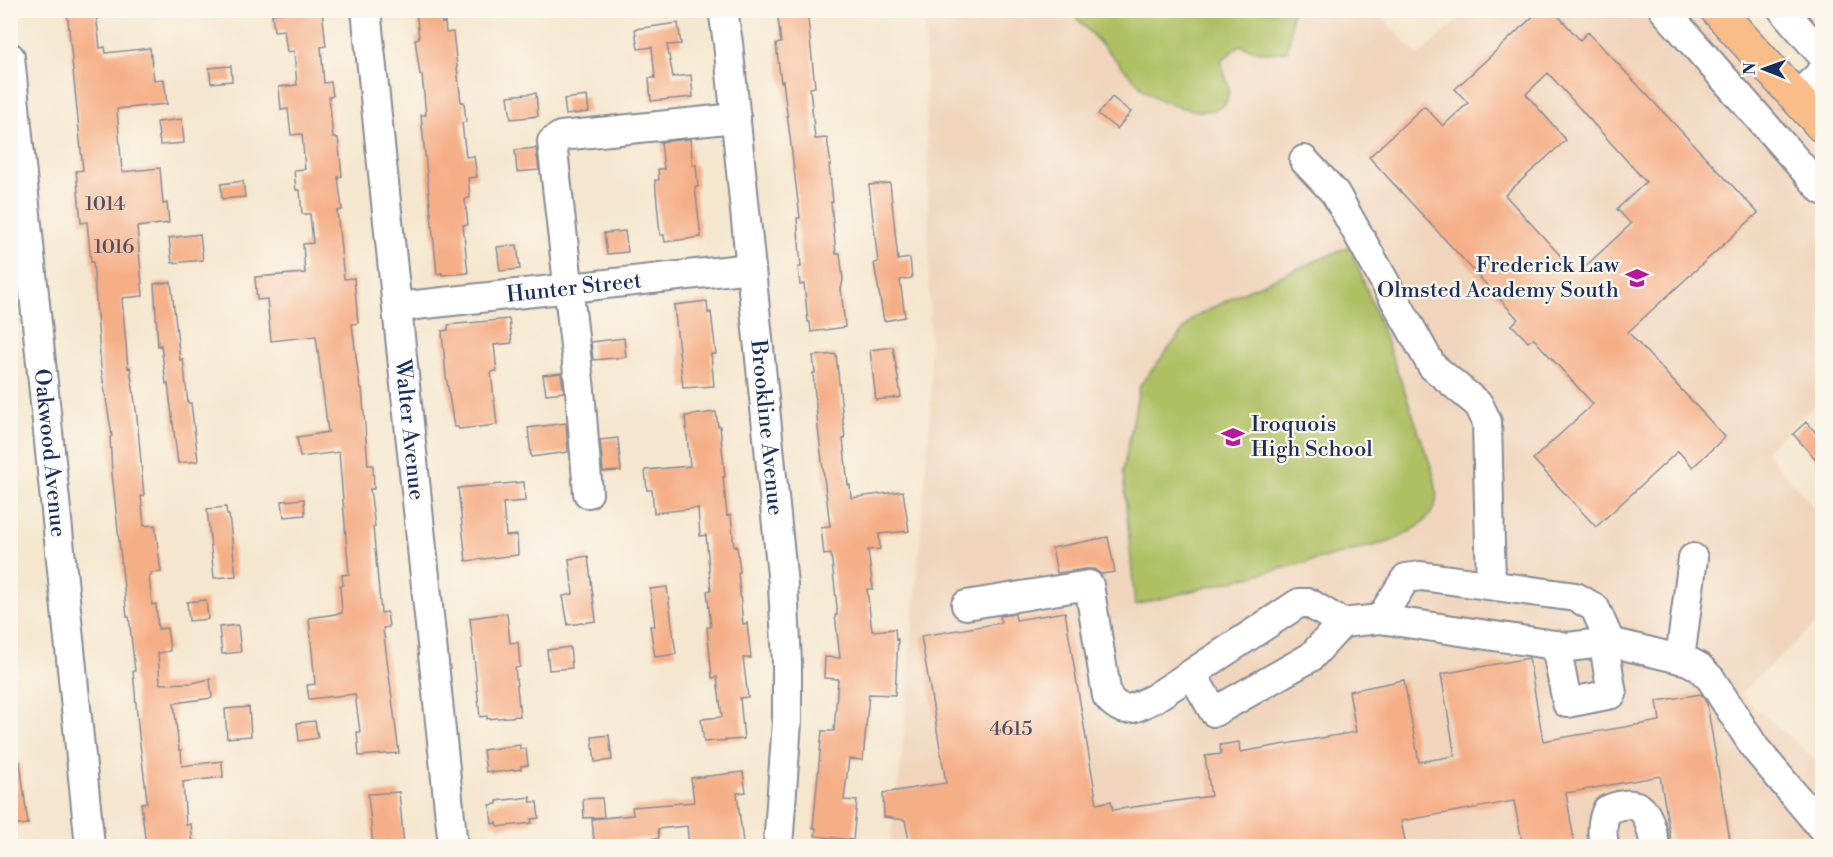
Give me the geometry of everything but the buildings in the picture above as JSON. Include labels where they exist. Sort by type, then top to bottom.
[{"type":"main road","points":[[1717,10],[1822,126]]},
{"type":"street","name":"Walter Avenue","points":[[366,10],[453,846]]},
{"type":"street","name":"Brookline Avenue","points":[[723,10],[783,585],[788,663],[787,722],[778,846]]},
{"type":"street","points":[[1664,10],[1822,190]]},
{"type":"street","points":[[1783,10],[1822,55]]},
{"type":"street","name":"Oakwood Avenue","points":[[10,57],[90,846]]},
{"type":"street","points":[[1796,97],[1822,72]]},
{"type":"street","points":[[588,493],[580,390],[552,142],[561,136],[736,118]]},
{"type":"street","points":[[1304,160],[1335,193],[1432,366],[1479,405],[1487,422],[1491,585]]},
{"type":"street","name":"Hunter Street","points":[[398,307],[751,268]]},
{"type":"street","points":[[1680,659],[1693,558]]},
{"type":"street","points":[[1380,618],[1406,578],[1421,576],[1576,597],[1595,608],[1610,642],[1606,657],[1612,694],[1567,703],[1556,645]]},
{"type":"street","points":[[966,605],[1089,585],[1107,696],[1121,710],[1136,708],[1299,603],[1309,603],[1342,623],[1380,618],[1568,647],[1610,642],[1680,659],[1699,667],[1711,679],[1755,748],[1822,828]]},
{"type":"street","points":[[1191,674],[1214,711],[1311,657],[1342,623]]},
{"type":"street","points":[[1604,846],[1601,831],[1607,810],[1628,804],[1637,805],[1645,811],[1655,846]]},
{"type":"shaded area","name":"Iroquois High School","points":[[925,11],[1376,11],[1418,56],[1468,11],[1692,11],[1822,156],[1822,399],[1765,451],[1822,516],[1822,618],[1740,694],[1822,765],[1822,846],[889,846],[902,754],[931,408]]},
{"type":"green space","points":[[1070,11],[1292,11],[1287,51],[1263,52],[1240,45],[1221,61],[1229,89],[1226,103],[1208,111],[1197,111],[1162,101],[1145,91]]},
{"type":"green space","points":[[1350,246],[1432,469],[1436,486],[1434,509],[1417,527],[1389,542],[1135,605],[1123,471],[1140,385],[1193,318],[1241,293]]},
{"type":"place","name":"Frederick Law Olmsted Academy South","points":[[1637,278]]},
{"type":"place","name":"Iroquois High School","points":[[1233,437]]}]
